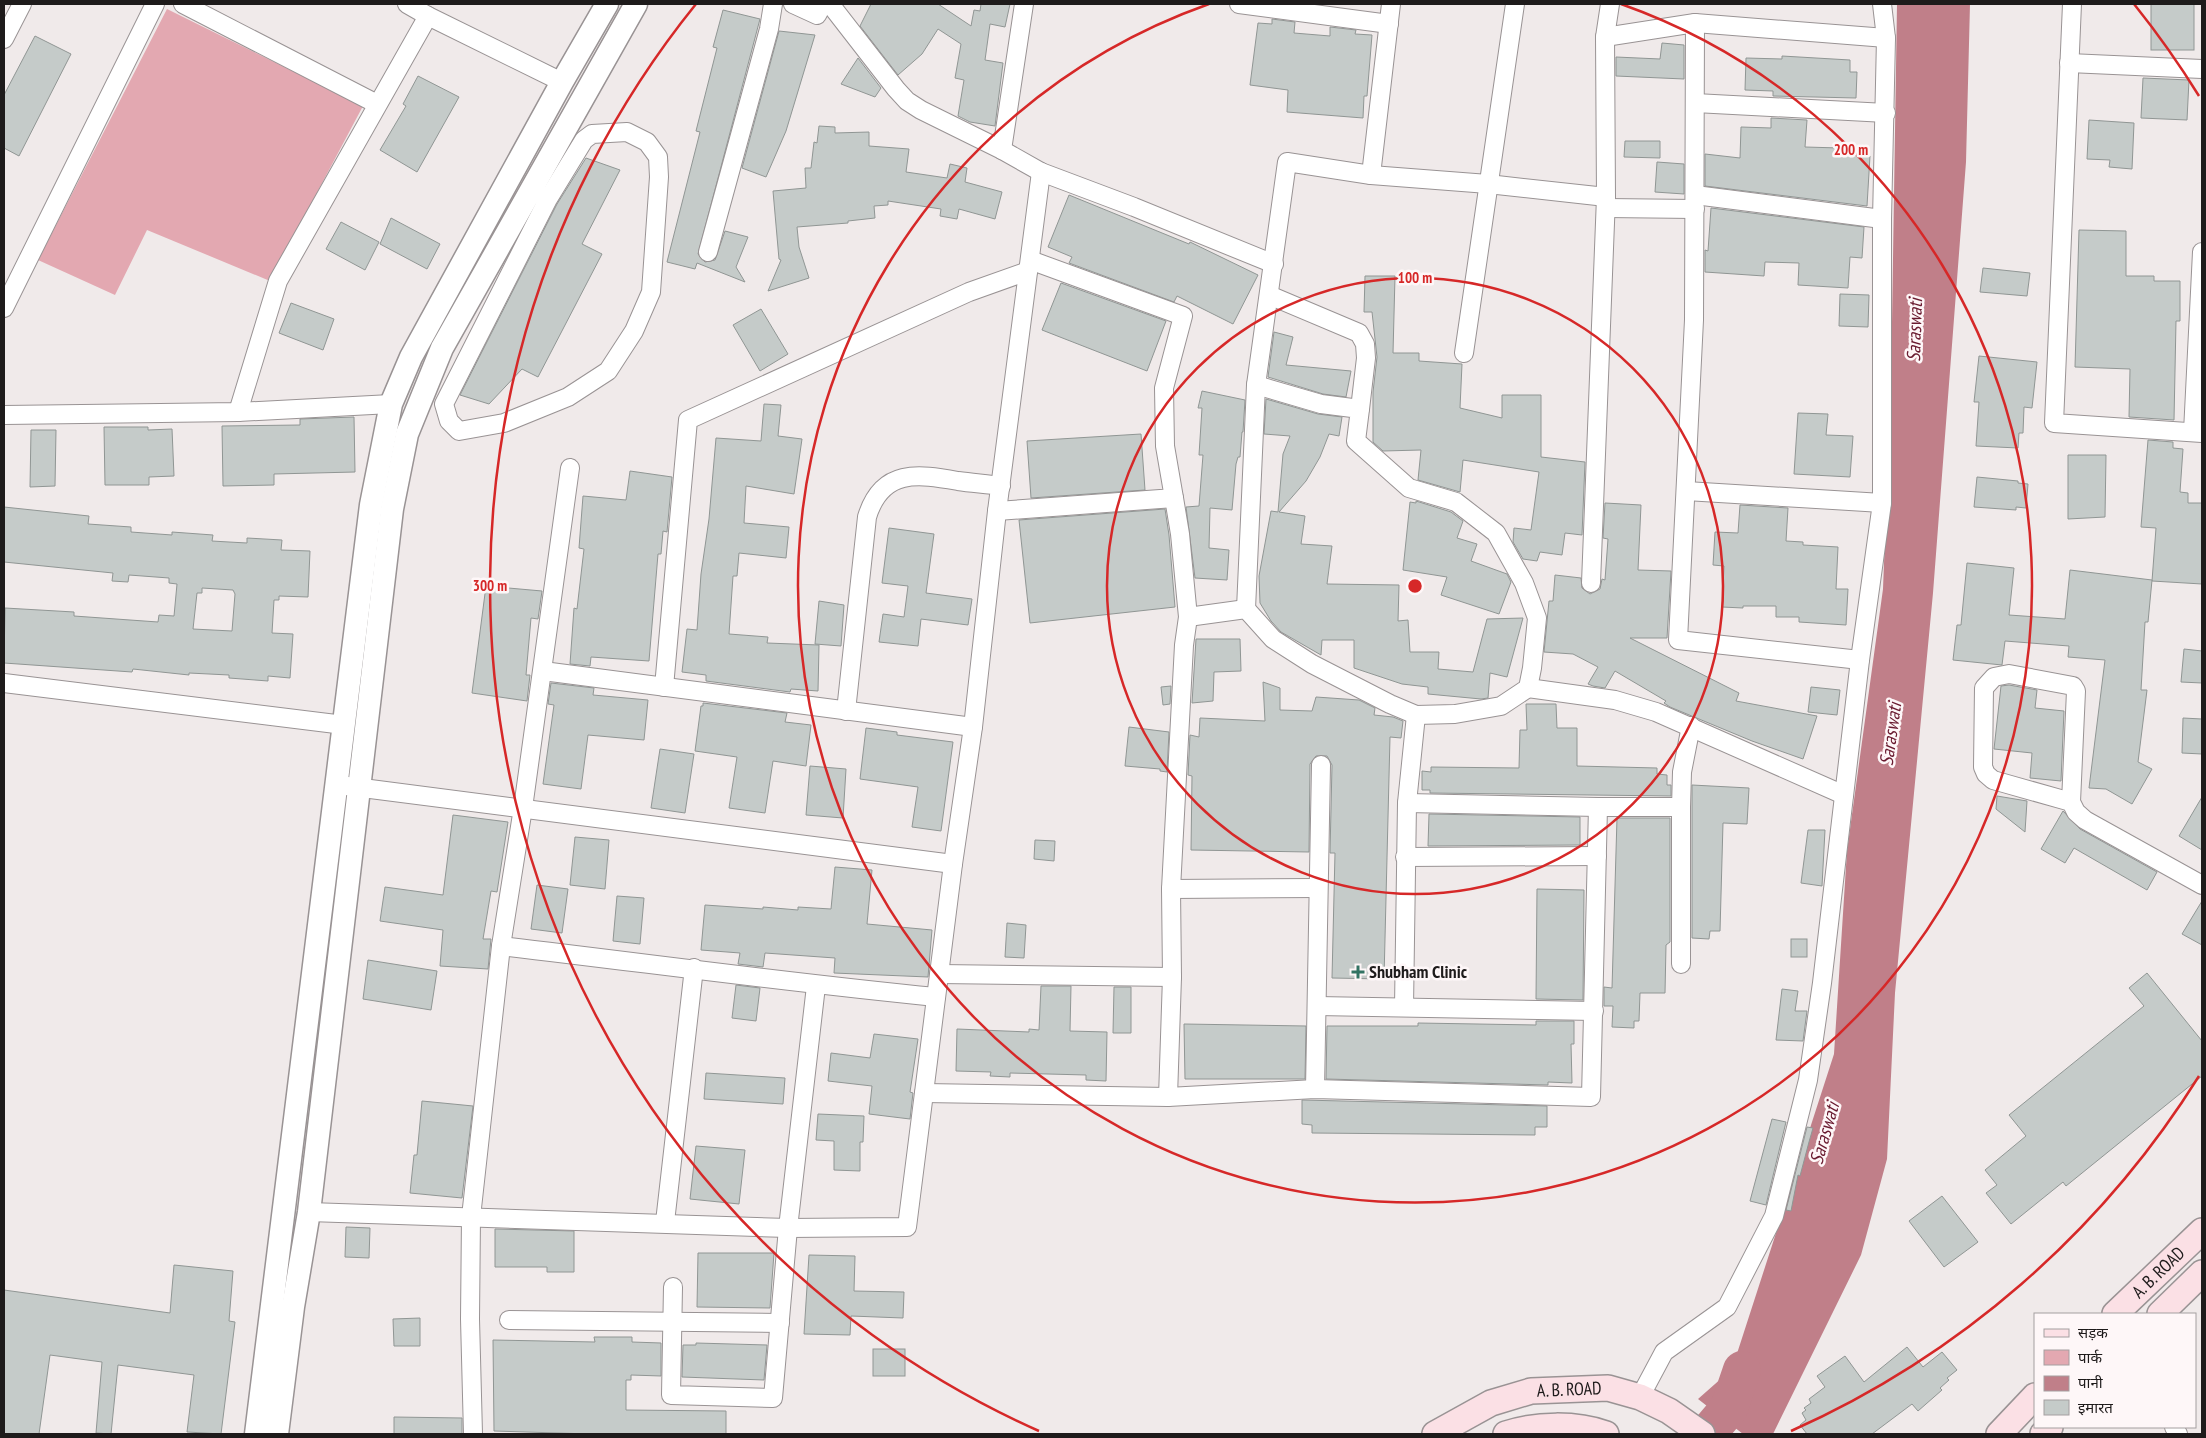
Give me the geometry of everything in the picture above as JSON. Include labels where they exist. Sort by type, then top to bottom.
[{"type":"main road","name":"A. B. ROAD","points":[[2130,1309],[2202,1231]]},
{"type":"main road","name":"A. B. ROAD","points":[[2161,1313],[2202,1272]]},
{"type":"main road","name":"A. B. ROAD","points":[[1435,1434],[1491,1403],[1531,1391],[1608,1388],[1640,1397],[1669,1410],[1702,1434]]},
{"type":"main road","points":[[1999,1434],[2034,1397]]},
{"type":"main road","name":"A. B. ROAD","points":[[1506,1434],[1518,1430],[1569,1426],[1606,1434]]},
{"type":"street","points":[[4,39],[22,4]]},
{"type":"street","points":[[4,308],[155,4]]},
{"type":"street","points":[[183,4],[377,104]]},
{"type":"street","points":[[407,4],[562,82]]},
{"type":"street","points":[[277,1434],[293,1307],[308,1212],[347,786],[344,725],[377,468],[391,404],[411,357],[607,4]]},
{"type":"street","points":[[256,1434],[347,786],[392,509],[407,434],[442,348],[540,194],[584,140],[592,134],[626,132],[647,142],[658,156],[660,177],[651,292],[634,331],[608,371],[568,397],[504,423],[459,431],[449,421],[444,404],[540,194],[636,4]]},
{"type":"street","points":[[708,252],[769,30],[773,4]]},
{"type":"street","points":[[793,4],[817,15],[823,4]]},
{"type":"street","points":[[830,4],[907,101],[921,110],[1002,150],[1040,172],[1134,207],[1274,264]]},
{"type":"street","points":[[1002,150],[1024,4]]},
{"type":"street","points":[[1239,4],[1389,24]]},
{"type":"street","points":[[1371,175],[1391,4]]},
{"type":"street","points":[[1464,353],[1514,4]]},
{"type":"street","points":[[1591,583],[1606,203],[1605,37],[1610,4]]},
{"type":"street","points":[[1640,1397],[1664,1352],[1727,1307],[1774,1216],[1808,1080],[1822,982],[1860,660],[1882,503],[1882,219],[1886,113],[1886,38],[1882,4]]},
{"type":"street","points":[[2072,4],[2054,423],[2198,433],[2202,252]]},
{"type":"street","points":[[238,412],[278,281],[428,16]]},
{"type":"street","points":[[1605,37],[1695,23],[1886,38]]},
{"type":"street","points":[[1695,23],[1694,320],[1678,640],[1860,660]]},
{"type":"street","points":[[2069,63],[2202,69]]},
{"type":"street","points":[[1695,103],[1886,113]]},
{"type":"street","points":[[1844,795],[1691,726],[1628,704],[1528,688],[1501,706],[1455,714],[1416,715],[1390,704],[1312,664],[1272,638],[1246,609],[1256,385],[1288,162],[1371,175],[1488,184],[1606,203],[1695,202],[1882,219]]},
{"type":"street","points":[[308,1212],[664,1222],[788,1228],[907,1228],[953,864],[973,727],[997,511],[1040,172]]},
{"type":"street","points":[[664,687],[688,420],[1029,266],[1184,316],[1164,388],[1165,446],[1180,534],[1188,617],[1184,645],[1171,889],[1172,977],[1168,1097]]},
{"type":"street","points":[[1269,294],[1359,334],[1365,344],[1366,358],[1356,441],[1409,488],[1456,502],[1496,533],[1524,582],[1537,618],[1528,688]]},
{"type":"street","points":[[1256,385],[1321,404],[1360,409]]},
{"type":"street","points":[[4,415],[238,412],[391,404]]},
{"type":"street","points":[[377,468],[399,472]]},
{"type":"street","points":[[473,1434],[470,1319],[471,1217],[501,946],[543,671],[570,468]]},
{"type":"street","points":[[846,711],[867,517],[872,503],[879,492],[890,483],[903,477],[930,476],[1001,486]]},
{"type":"street","points":[[1686,491],[1882,503]]},
{"type":"street","points":[[997,511],[1174,498]]},
{"type":"street","points":[[1188,617],[1246,609]]},
{"type":"street","points":[[543,671],[973,727]]},
{"type":"street","points":[[2071,802],[1993,780],[1986,774],[1983,767],[1984,688],[1994,677],[2009,674],[2073,686],[2076,691],[2071,802],[2076,812],[2085,820],[2202,885]]},
{"type":"street","points":[[4,683],[344,725]]},
{"type":"street","points":[[1404,1008],[1407,803],[1416,715]]},
{"type":"street","points":[[1680,964],[1682,772],[1691,726]]},
{"type":"street","points":[[1315,1089],[1321,765]]},
{"type":"street","points":[[347,786],[953,864]]},
{"type":"street","points":[[1407,803],[1682,807]]},
{"type":"street","points":[[924,1093],[1168,1097],[1315,1089],[1592,1097],[1598,807]]},
{"type":"street","points":[[1405,857],[1597,856]]},
{"type":"street","points":[[1171,889],[1318,888]]},
{"type":"street","points":[[501,946],[694,968],[816,986],[936,996]]},
{"type":"street","points":[[664,1222],[694,968]]},
{"type":"street","points":[[939,974],[1172,977]]},
{"type":"street","points":[[673,1286],[671,1395],[773,1398],[788,1228],[816,986]]},
{"type":"street","points":[[1317,1006],[1594,1011]]},
{"type":"street","points":[[509,1320],[780,1323]]},
{"type":"green space","points":[[167,9],[363,106],[270,281],[147,230],[115,295],[38,260]]},
{"type":"water","points":[[1897,4],[1970,4],[1966,162],[1933,593],[1895,993],[1887,1159],[1861,1255],[1773,1434],[1743,1434],[1698,1399],[1732,1369],[1834,1054],[1847,851],[1883,589],[1891,386]]},
{"type":"building","points":[[871,4],[938,4],[971,26],[974,10],[980,11],[981,4],[1010,4],[1005,27],[990,24],[985,60],[1003,63],[995,126],[970,122],[958,116],[964,80],[955,78],[961,44],[938,29],[922,54],[898,75],[860,26]]},
{"type":"building","points":[[2151,4],[2194,4],[2194,50],[2151,50]]},
{"type":"building","points":[[723,10],[760,19],[698,254],[705,262],[715,260],[725,231],[748,237],[736,267],[745,282],[697,263],[695,269],[667,262],[700,132],[696,131],[717,48],[713,47]]},
{"type":"building","points":[[1272,19],[1295,22],[1294,33],[1330,36],[1330,27],[1356,30],[1355,34],[1372,35],[1367,96],[1364,96],[1363,118],[1287,112],[1288,90],[1250,85],[1258,23],[1272,24]]},
{"type":"building","points":[[779,31],[815,35],[786,131],[766,177],[742,168]]},
{"type":"building","points":[[35,36],[71,54],[19,156],[4,148],[4,95]]},
{"type":"building","points":[[1662,43],[1684,45],[1684,79],[1616,76],[1616,57],[1660,59]]},
{"type":"building","points":[[1782,56],[1850,60],[1850,72],[1857,72],[1856,98],[1773,96],[1773,91],[1745,90],[1746,58],[1782,59]]},
{"type":"building","points":[[858,58],[881,88],[875,97],[841,84]]},
{"type":"building","points":[[418,76],[459,97],[417,172],[380,150],[406,106],[403,104]]},
{"type":"building","points":[[2143,78],[2189,80],[2187,120],[2141,118]]},
{"type":"building","points":[[1771,118],[1807,120],[1805,147],[1840,148],[1840,145],[1856,146],[1855,155],[1870,156],[1867,206],[1705,186],[1705,154],[1740,158],[1741,127],[1771,128]]},
{"type":"building","points":[[2089,120],[2134,123],[2132,169],[2109,167],[2110,160],[2087,159]]},
{"type":"building","points":[[819,126],[835,127],[835,133],[869,132],[869,146],[909,149],[906,172],[947,178],[950,164],[967,168],[965,182],[1002,192],[995,219],[959,209],[957,219],[940,216],[941,209],[888,201],[888,205],[874,206],[875,218],[848,221],[848,223],[797,227],[799,247],[809,278],[768,291],[781,260],[779,259],[773,191],[806,188],[805,168],[811,168],[814,142],[817,143]]},
{"type":"building","points":[[1625,141],[1660,141],[1660,158],[1624,157]]},
{"type":"building","points":[[586,158],[620,170],[582,244],[602,254],[538,377],[522,369],[489,404],[460,395],[557,204]]},
{"type":"building","points":[[1657,162],[1684,164],[1684,194],[1655,192]]},
{"type":"building","points":[[1069,195],[1189,244],[1190,242],[1258,275],[1233,324],[1177,296],[1174,302],[1069,263],[1072,257],[1048,247]]},
{"type":"building","points":[[1711,208],[1864,227],[1862,258],[1850,257],[1848,288],[1798,285],[1799,263],[1765,262],[1764,276],[1705,272],[1705,250],[1708,251]]},
{"type":"building","points":[[391,218],[440,244],[427,269],[380,244]]},
{"type":"building","points":[[341,222],[379,242],[365,270],[326,249]]},
{"type":"building","points":[[2079,230],[2126,231],[2126,276],[2154,276],[2154,281],[2180,281],[2180,321],[2176,321],[2174,420],[2129,417],[2130,369],[2075,367]]},
{"type":"building","points":[[1983,268],[2030,273],[2027,296],[1980,292]]},
{"type":"building","points":[[1365,276],[1395,276],[1393,353],[1419,353],[1419,361],[1462,364],[1460,408],[1502,418],[1502,395],[1541,395],[1541,457],[1585,462],[1582,535],[1565,533],[1562,555],[1540,552],[1537,561],[1523,559],[1513,542],[1514,528],[1531,530],[1539,472],[1463,460],[1460,492],[1418,480],[1421,450],[1383,451],[1373,442],[1373,392],[1377,357],[1372,312],[1364,312]]},
{"type":"building","points":[[1061,283],[1166,321],[1147,371],[1042,330]]},
{"type":"building","points":[[1840,294],[1869,295],[1868,327],[1839,326]]},
{"type":"building","points":[[291,303],[334,319],[323,350],[279,333]]},
{"type":"building","points":[[761,309],[788,354],[760,371],[733,325]]},
{"type":"building","points":[[1274,332],[1293,337],[1286,365],[1351,371],[1346,397],[1323,394],[1268,377]]},
{"type":"building","points":[[1979,356],[2037,362],[2032,408],[2024,407],[2023,433],[2019,433],[2018,448],[1976,446],[1979,402],[1974,402]]},
{"type":"building","points":[[1202,391],[1245,400],[1243,432],[1240,457],[1238,457],[1236,464],[1232,510],[1210,508],[1209,548],[1229,550],[1227,580],[1195,578],[1186,507],[1199,506],[1203,455],[1199,455],[1202,408],[1198,408]]},
{"type":"building","points":[[1266,399],[1318,414],[1342,417],[1339,436],[1329,434],[1320,457],[1306,481],[1279,512],[1305,516],[1301,544],[1332,546],[1327,584],[1399,585],[1398,621],[1408,620],[1410,652],[1439,652],[1438,669],[1473,672],[1487,619],[1523,618],[1507,677],[1490,673],[1488,698],[1428,694],[1428,687],[1402,684],[1354,668],[1354,640],[1322,640],[1321,655],[1281,632],[1271,621],[1260,603],[1259,576],[1271,511],[1278,512],[1283,454],[1290,436],[1264,434]]},
{"type":"building","points":[[764,404],[781,405],[778,436],[802,439],[794,494],[746,486],[744,523],[789,527],[786,558],[739,553],[737,576],[733,576],[729,634],[768,637],[767,643],[819,645],[818,691],[791,689],[790,692],[706,681],[706,675],[682,672],[687,629],[697,630],[701,574],[709,519],[716,438],[761,441]]},
{"type":"building","points":[[1798,413],[1828,414],[1826,435],[1853,436],[1850,477],[1794,474]]},
{"type":"building","points":[[354,417],[355,472],[274,474],[274,485],[223,486],[222,426],[300,425],[300,419]]},
{"type":"building","points":[[104,427],[148,427],[148,430],[172,429],[174,476],[149,477],[149,485],[105,485]]},
{"type":"building","points":[[31,430],[56,430],[55,486],[30,487]]},
{"type":"building","points":[[1141,434],[1145,490],[1031,498],[1027,441]]},
{"type":"building","points":[[2148,440],[2173,442],[2173,448],[2183,449],[2180,492],[2188,493],[2188,503],[2202,503],[2202,584],[2152,581],[2156,528],[2141,527]]},
{"type":"building","points":[[2068,455],[2106,455],[2105,517],[2068,519]]},
{"type":"building","points":[[630,471],[672,477],[667,532],[663,531],[661,554],[658,554],[649,661],[591,657],[590,666],[570,664],[574,608],[577,609],[584,549],[579,548],[583,496],[626,500]]},
{"type":"building","points":[[1977,477],[2018,481],[2018,483],[2028,484],[2026,508],[2016,507],[2016,510],[1974,507]]},
{"type":"building","points":[[1416,501],[1451,512],[1463,521],[1457,538],[1477,544],[1471,561],[1507,574],[1511,582],[1499,614],[1441,595],[1447,577],[1403,570],[1410,502],[1416,503]]},
{"type":"building","points":[[1605,503],[1641,505],[1638,570],[1671,571],[1667,638],[1630,638],[1739,693],[1736,701],[1817,716],[1803,759],[1752,741],[1670,707],[1664,703],[1666,701],[1615,671],[1605,688],[1588,684],[1598,667],[1573,654],[1544,652],[1549,601],[1553,601],[1555,575],[1581,578],[1582,588],[1590,594],[1600,589],[1602,579],[1605,580],[1608,539],[1603,538]]},
{"type":"building","points":[[1740,505],[1788,508],[1786,541],[1803,542],[1803,545],[1838,547],[1836,589],[1848,589],[1846,625],[1799,622],[1799,617],[1776,617],[1776,606],[1722,607],[1724,566],[1713,565],[1715,532],[1738,533]]},
{"type":"building","points":[[4,507],[89,516],[88,524],[131,527],[131,532],[213,535],[212,541],[247,543],[247,538],[282,540],[281,550],[310,551],[308,597],[279,596],[279,600],[274,600],[272,633],[293,634],[290,678],[268,676],[268,681],[229,678],[229,675],[189,673],[189,675],[133,669],[132,672],[4,663],[5,608],[74,612],[74,616],[158,622],[159,615],[174,616],[177,584],[169,583],[169,578],[129,575],[128,582],[112,581],[113,573],[4,562]],"holes":[[[202,588],[233,590],[235,594],[232,631],[193,629],[197,593],[202,593]]]},
{"type":"building","points":[[1165,509],[1175,607],[1030,623],[1019,520]]},
{"type":"building","points":[[889,528],[934,534],[926,593],[972,599],[968,625],[921,619],[918,646],[879,642],[883,614],[904,617],[908,586],[882,583]]},
{"type":"building","points":[[1967,563],[2014,568],[2009,615],[2065,619],[2070,570],[2152,580],[2148,622],[2145,622],[2141,690],[2147,690],[2138,762],[2152,769],[2132,804],[2106,789],[2089,788],[2105,660],[2068,657],[2069,646],[2005,641],[2002,665],[1953,660],[1957,625],[1961,625]]},
{"type":"building","points":[[486,586],[542,591],[538,619],[531,618],[526,675],[530,675],[527,701],[472,693]]},
{"type":"building","points":[[819,601],[844,605],[841,646],[815,644]]},
{"type":"building","points":[[1196,639],[1240,639],[1241,671],[1214,672],[1213,701],[1192,703]]},
{"type":"building","points":[[2184,649],[2202,651],[2202,683],[2181,682]]},
{"type":"building","points":[[1263,682],[1280,688],[1280,710],[1312,711],[1316,697],[1359,700],[1375,708],[1374,715],[1393,717],[1403,721],[1401,738],[1390,737],[1384,979],[1332,978],[1335,853],[1330,853],[1332,765],[1327,756],[1316,756],[1310,764],[1309,852],[1191,850],[1192,776],[1188,775],[1190,735],[1199,737],[1200,718],[1265,721]]},
{"type":"building","points":[[551,683],[594,688],[593,695],[648,700],[644,740],[588,735],[581,789],[543,784],[554,705],[548,704]]},
{"type":"building","points":[[2009,685],[2037,690],[2035,708],[2064,711],[2061,781],[2030,778],[2032,753],[1994,749],[2001,686]]},
{"type":"building","points":[[1171,686],[1170,704],[1163,705],[1161,687]]},
{"type":"building","points":[[1811,687],[1840,690],[1837,715],[1808,712]]},
{"type":"building","points":[[703,703],[787,713],[785,722],[811,725],[806,766],[773,761],[765,813],[729,808],[737,757],[695,751]]},
{"type":"building","points":[[1526,704],[1556,704],[1557,728],[1577,728],[1577,766],[1657,768],[1657,774],[1667,775],[1667,785],[1671,785],[1671,796],[1430,793],[1430,790],[1422,790],[1422,771],[1431,772],[1431,767],[1519,768],[1520,730],[1527,730]]},
{"type":"building","points":[[2183,718],[2202,719],[2202,754],[2182,753]]},
{"type":"building","points":[[1129,727],[1169,732],[1167,772],[1160,771],[1160,769],[1125,766]]},
{"type":"building","points":[[866,728],[897,732],[897,735],[953,742],[941,831],[912,827],[918,787],[860,779]]},
{"type":"building","points":[[660,749],[694,754],[685,813],[651,808]]},
{"type":"building","points":[[810,766],[846,769],[843,818],[806,815]]},
{"type":"building","points":[[1692,785],[1749,788],[1747,824],[1723,823],[1720,931],[1710,931],[1709,939],[1692,938]]},
{"type":"building","points":[[1997,796],[2027,801],[2025,832],[1996,809]]},
{"type":"building","points":[[2202,797],[2202,850],[2179,836]]},
{"type":"building","points":[[2063,811],[2080,829],[2157,872],[2147,890],[2074,848],[2065,863],[2041,849]]},
{"type":"building","points":[[1429,814],[1580,817],[1580,845],[1428,846]]},
{"type":"building","points":[[453,815],[508,822],[497,892],[491,891],[483,939],[491,939],[488,969],[440,966],[443,930],[380,921],[385,887],[443,895]]},
{"type":"building","points":[[1617,818],[1670,818],[1670,942],[1666,945],[1665,993],[1640,993],[1639,1021],[1634,1021],[1634,1028],[1612,1027],[1613,1006],[1604,1006],[1604,987],[1612,988]]},
{"type":"building","points":[[1808,830],[1825,830],[1822,886],[1801,883]]},
{"type":"building","points":[[575,837],[609,840],[605,889],[570,885]]},
{"type":"building","points":[[1035,840],[1055,841],[1054,861],[1034,859]]},
{"type":"building","points":[[835,867],[872,870],[867,924],[932,930],[928,977],[834,973],[835,958],[765,953],[763,967],[738,964],[740,953],[701,950],[705,905],[763,909],[763,907],[798,910],[798,907],[831,909]]},
{"type":"building","points":[[537,885],[568,889],[562,933],[531,929]]},
{"type":"building","points":[[1537,889],[1584,890],[1583,1000],[1536,999]]},
{"type":"building","points":[[617,896],[644,898],[640,944],[613,941]]},
{"type":"building","points":[[2202,901],[2202,945],[2182,934]]},
{"type":"building","points":[[1007,923],[1026,925],[1024,958],[1005,957]]},
{"type":"building","points":[[1791,939],[1807,939],[1807,957],[1791,957]]},
{"type":"building","points":[[368,960],[437,971],[431,1010],[363,999]]},
{"type":"building","points":[[2147,973],[2202,1041],[2202,1076],[2066,1186],[2063,1182],[2011,1224],[1986,1193],[1997,1185],[1985,1170],[2026,1136],[2009,1115],[2144,1006],[2129,988]]},
{"type":"building","points":[[736,985],[760,988],[756,1021],[732,1018]]},
{"type":"building","points":[[1041,986],[1071,986],[1070,1031],[1107,1032],[1106,1081],[1086,1080],[1086,1075],[1010,1073],[1010,1077],[990,1076],[991,1072],[956,1071],[957,1029],[1029,1032],[1029,1029],[1039,1030]]},
{"type":"building","points":[[1114,987],[1131,987],[1131,1033],[1113,1033]]},
{"type":"building","points":[[1782,989],[1798,991],[1795,1011],[1807,1011],[1803,1041],[1776,1040]]},
{"type":"building","points":[[1536,1021],[1574,1021],[1574,1044],[1571,1044],[1572,1083],[1548,1082],[1548,1085],[1326,1079],[1327,1026],[1418,1026],[1418,1023],[1536,1025]]},
{"type":"building","points":[[1184,1024],[1306,1026],[1305,1079],[1185,1079]]},
{"type":"building","points":[[874,1034],[918,1039],[910,1092],[913,1093],[910,1119],[869,1114],[872,1086],[828,1081],[831,1053],[870,1058]]},
{"type":"building","points":[[706,1073],[785,1078],[783,1104],[704,1099]]},
{"type":"building","points":[[1302,1100],[1547,1106],[1547,1127],[1535,1127],[1535,1135],[1312,1133],[1312,1125],[1302,1124]]},
{"type":"building","points":[[422,1101],[473,1106],[462,1198],[410,1193],[414,1155],[417,1155]]},
{"type":"building","points":[[818,1114],[864,1116],[863,1142],[860,1142],[860,1171],[834,1170],[834,1141],[816,1140]]},
{"type":"building","points":[[1772,1119],[1786,1122],[1766,1205],[1750,1201]]},
{"type":"building","points":[[1807,1127],[1813,1128],[1800,1176],[1798,1175],[1791,1211],[1786,1210]]},
{"type":"building","points":[[696,1146],[745,1150],[739,1204],[690,1199]]},
{"type":"building","points":[[1942,1196],[1978,1242],[1944,1267],[1909,1221]]},
{"type":"building","points":[[346,1227],[370,1228],[369,1258],[345,1257]]},
{"type":"building","points":[[495,1229],[574,1231],[574,1272],[547,1272],[547,1267],[495,1267]]},
{"type":"building","points":[[698,1253],[774,1253],[770,1308],[697,1307]]},
{"type":"building","points":[[809,1255],[855,1256],[854,1291],[904,1292],[903,1318],[851,1316],[850,1335],[804,1334]]},
{"type":"building","points":[[174,1265],[233,1271],[229,1321],[235,1322],[221,1434],[187,1432],[194,1375],[118,1365],[111,1434],[96,1433],[102,1362],[50,1355],[39,1434],[4,1434],[4,1290],[170,1313]]},
{"type":"building","points":[[420,1318],[420,1346],[394,1346],[393,1319]]},
{"type":"building","points":[[594,1337],[632,1337],[632,1342],[661,1343],[661,1376],[631,1375],[631,1380],[626,1380],[626,1410],[726,1411],[726,1434],[590,1434],[494,1431],[493,1340],[595,1342]]},
{"type":"building","points":[[696,1343],[767,1345],[764,1380],[682,1377],[683,1345],[696,1345]]},
{"type":"building","points":[[1907,1347],[1923,1367],[1942,1352],[1957,1370],[1947,1378],[1949,1380],[1940,1388],[1942,1390],[1918,1411],[1912,1404],[1872,1434],[1807,1434],[1800,1425],[1806,1420],[1802,1413],[1806,1410],[1804,1408],[1811,1403],[1809,1399],[1825,1387],[1817,1376],[1845,1356],[1864,1382]]},
{"type":"building","points":[[873,1349],[905,1349],[905,1376],[873,1376]]},
{"type":"building","points":[[394,1417],[462,1418],[462,1434],[394,1434]]},
{"type":"waterway","name":"Saraswati","points":[[1707,1434],[1729,1408],[1742,1370]]},
{"type":"place","name":"Shubham Clinic","points":[[1358,972]]}]
